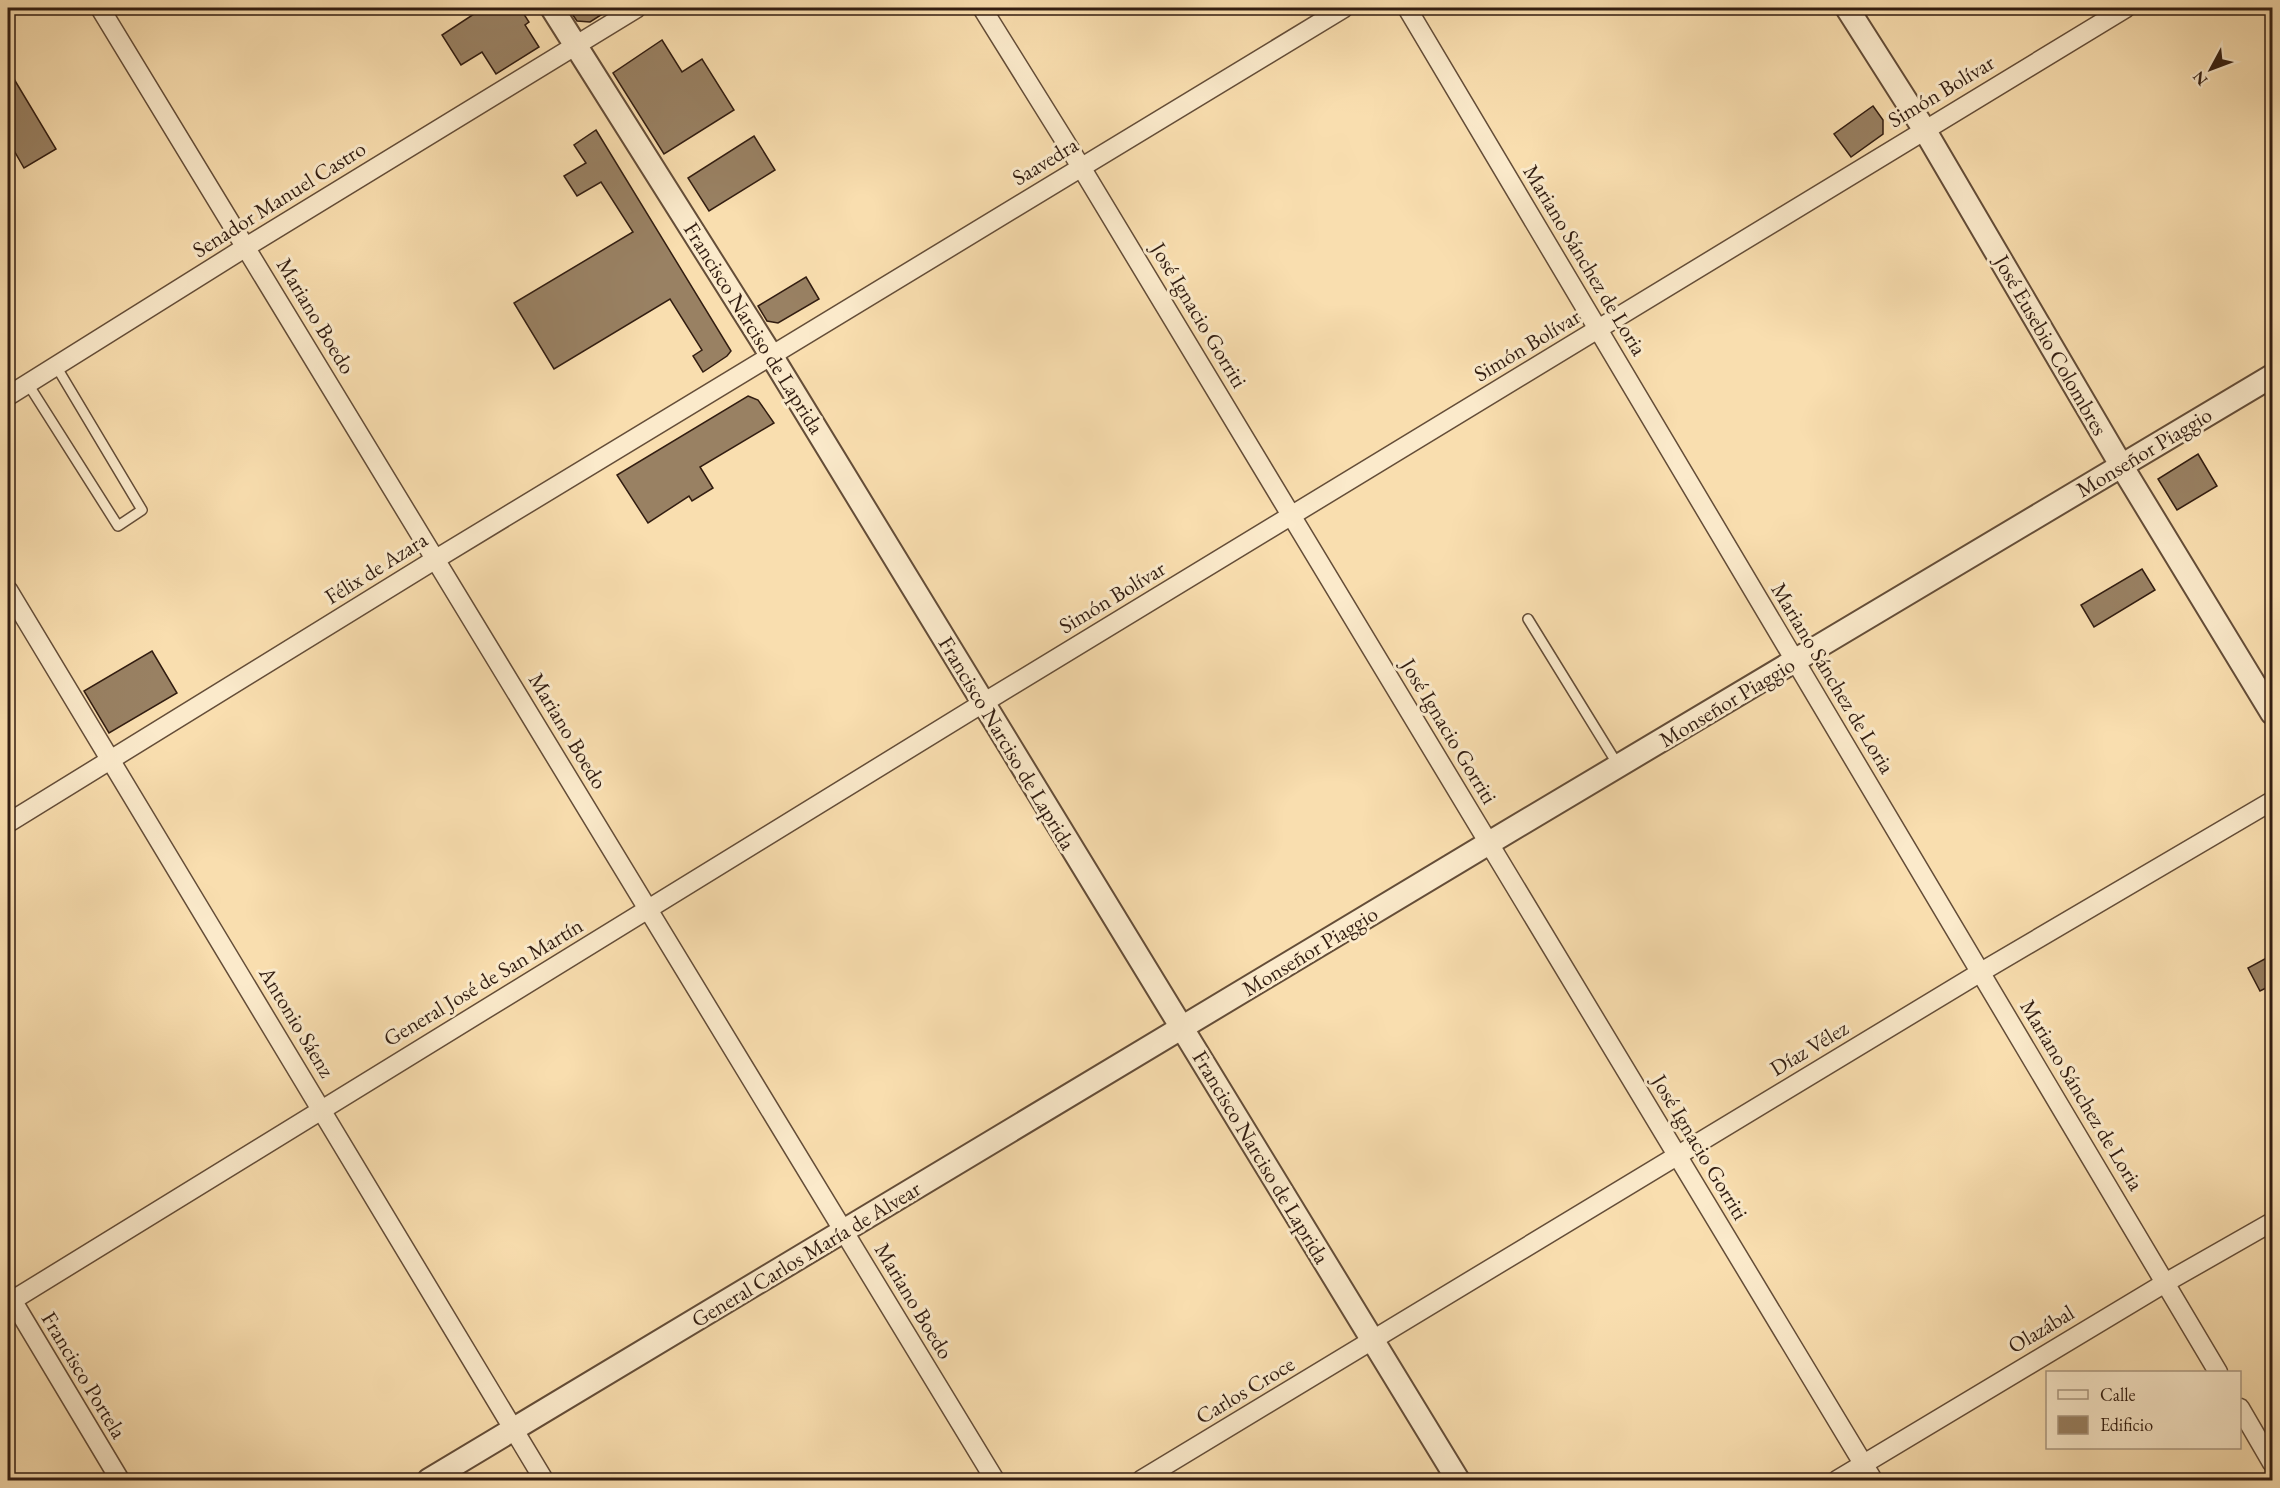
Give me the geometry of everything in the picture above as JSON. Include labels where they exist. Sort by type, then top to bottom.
[{"type":"street","name":"Mariano Boedo","points":[[100,8],[995,1480]]},
{"type":"street","name":"Francisco Narciso de Laprida","points":[[552,8],[771,355],[1458,1480]]},
{"type":"street","name":"Senador Manuel Castro","points":[[8,396],[246,247],[637,8]]},
{"type":"street","name":"José Ignacio Gorriti","points":[[982,8],[1081,167],[1873,1480]]},
{"type":"street","name":"Saavedra","points":[[771,355],[1344,8]]},
{"type":"street","name":"Mariano Sánchez de Loria","points":[[1407,8],[2217,1371]]},
{"type":"street","name":"José Eusebio Colombres","points":[[1847,8],[1924,129],[2121,465],[2272,713]]},
{"type":"street","name":"Simón Bolívar","points":[[983,703],[2126,8]]},
{"type":"street","name":"Félix de Azara","points":[[8,823],[771,355]]},
{"type":"street","name":"Monseñor Piaggio","points":[[1182,1028],[2272,376]]},
{"type":"street","name":"Antonio Sáenz","points":[[8,590],[544,1480]]},
{"type":"street","name":"General José de San Martín","points":[[9,1299],[983,703]]},
{"type":"street","name":"Díaz Vélez","points":[[1373,1341],[1981,972],[2272,801]]},
{"type":"street","name":"General Carlos María de Alvear","points":[[429,1480],[1182,1028]]},
{"type":"street","name":"Olazábal","points":[[1837,1480],[2165,1283],[2272,1222]]},
{"type":"street","name":"Francisco Portela","points":[[9,1299],[120,1480]]},
{"type":"street","name":"Carlos Croce","points":[[1142,1480],[1373,1341]]},
{"type":"street","points":[[2241,1410],[2272,1463]]},
{"type":"lane","points":[[28,384],[118,526],[142,510],[56,366]]},
{"type":"lane","points":[[1528,619],[1620,766]]},
{"type":"building","points":[[483,8],[520,8],[529,22],[525,25],[539,47],[496,74],[482,52],[461,65],[442,35]]},
{"type":"building","points":[[568,8],[612,8],[590,22],[577,21]]},
{"type":"building","points":[[662,40],[682,72],[702,59],[734,110],[664,154],[613,73]]},
{"type":"building","points":[[8,69],[56,149],[24,168],[8,140]]},
{"type":"building","points":[[1873,106],[1883,120],[1883,134],[1851,157],[1834,134]]},
{"type":"building","points":[[596,130],[731,351],[703,372],[693,356],[702,350],[670,299],[554,369],[514,303],[633,232],[601,182],[577,196],[564,176],[586,163],[574,145]]},
{"type":"building","points":[[754,136],[775,170],[709,211],[688,178]]},
{"type":"building","points":[[806,277],[819,299],[778,323],[767,321],[758,306]]},
{"type":"building","points":[[748,396],[758,400],[774,423],[700,467],[713,488],[692,501],[689,496],[648,523],[617,475]]},
{"type":"building","points":[[2198,454],[2217,486],[2177,510],[2158,479]]},
{"type":"building","points":[[2142,569],[2155,590],[2094,627],[2081,605]]},
{"type":"building","points":[[152,651],[177,693],[109,733],[84,691]]},
{"type":"building","points":[[2272,955],[2272,985],[2260,991],[2248,968]]}]
